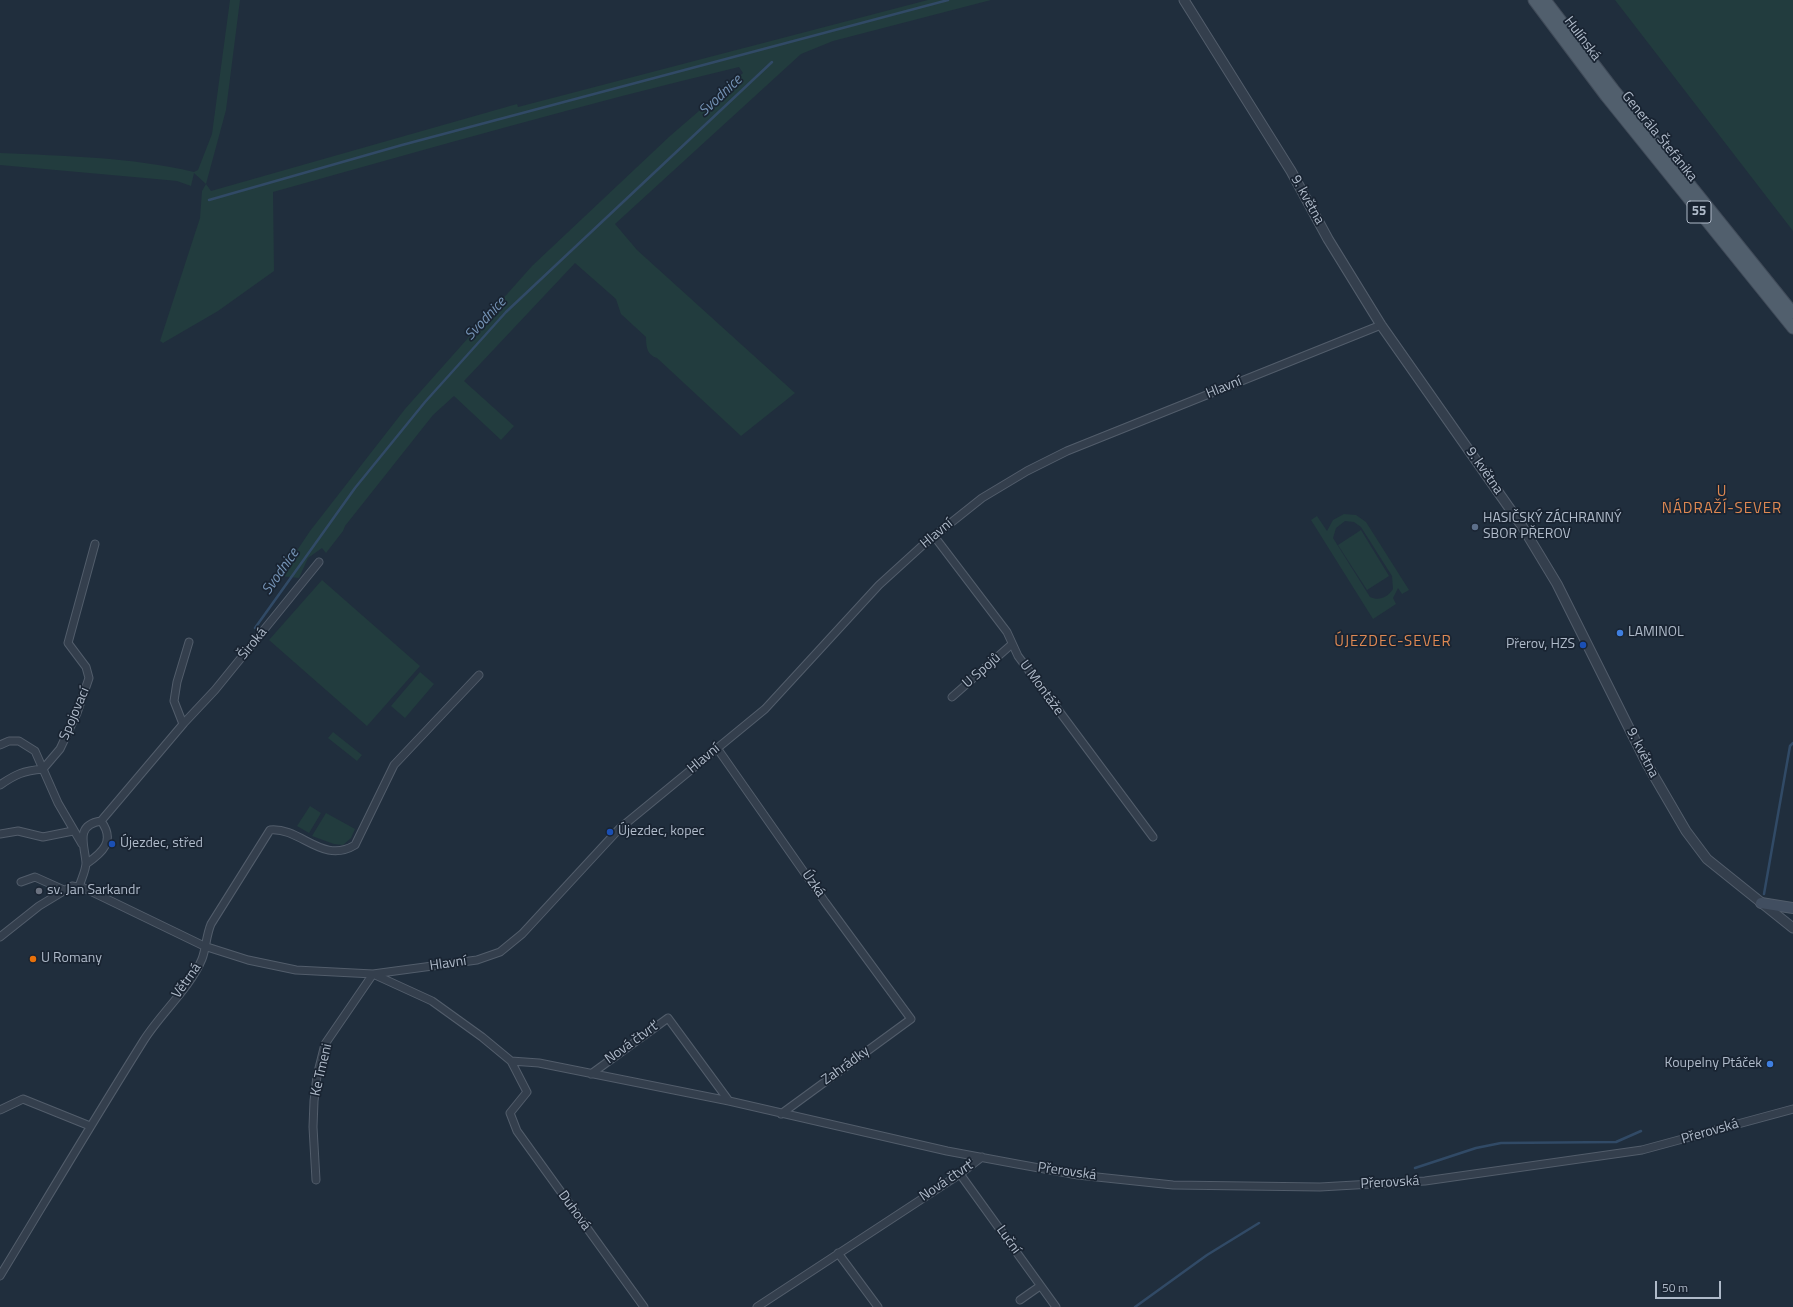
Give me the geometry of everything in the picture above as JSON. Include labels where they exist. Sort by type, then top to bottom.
[{"type":"main road","name":"Hulínská","points":[[1534,0],[1610,92]]},
{"type":"main road","name":"Hulínská","points":[[1545,0],[1610,92]]},
{"type":"main road","name":"Generála Štefánika","points":[[1610,92],[1793,313]]},
{"type":"main road","name":"Generála Štefánika","points":[[1610,92],[1793,328]]},
{"type":"main road","points":[[1761,903],[1793,908]]},
{"type":"street","name":"9. května","points":[[1184,0],[1291,171],[1328,239],[1382,325],[1522,526],[1558,584],[1647,764],[1686,831],[1707,859],[1793,928]]},
{"type":"street","name":"Hlavní","points":[[79,887],[204,946],[248,960],[296,970],[373,974],[477,960],[500,952],[522,934],[619,830],[765,709],[879,585],[934,536],[982,498],[1027,470],[1067,451],[1382,325]]},
{"type":"street","name":"U Montáže","points":[[934,536],[1007,632],[1018,656],[1153,837]]},
{"type":"street","name":"Spojovací","points":[[43,769],[60,749],[77,713],[90,678],[86,667],[68,643],[95,544]]},
{"type":"street","name":"Široká","points":[[82,844],[82,834],[86,828],[96,822],[101,821],[183,724],[215,690],[319,562]]},
{"type":"street","points":[[183,724],[174,701],[176,682],[188,642]]},
{"type":"street","name":"U Spojů","points":[[952,697],[1012,644]]},
{"type":"street","name":"Větrná","points":[[0,1276],[90,1126],[151,1029],[191,978],[202,958],[204,946],[212,924],[270,830],[279,830],[326,850],[342,850],[356,845],[394,765],[479,675]]},
{"type":"street","points":[[0,745],[9,741],[19,741],[27,744],[35,751],[58,803],[82,844],[86,864],[79,887],[72,886],[64,890],[39,906],[0,936]]},
{"type":"street","name":"Úzká","points":[[717,748],[821,896],[911,1019]]},
{"type":"street","points":[[0,785],[16,774],[25,771],[43,769]]},
{"type":"street","points":[[86,864],[98,856],[108,838],[106,828],[101,821]]},
{"type":"street","points":[[0,834],[18,831],[43,837],[73,831]]},
{"type":"street","points":[[21,882],[35,877],[64,890]]},
{"type":"street","points":[[373,974],[432,1001],[453,1015],[511,1061]]},
{"type":"street","name":"Ke Tmeni","points":[[316,1180],[313,1127],[314,1101],[317,1076],[325,1044],[373,974]]},
{"type":"street","name":"Nová čtvrť","points":[[591,1074],[668,1018],[729,1102]]},
{"type":"street","name":"Zahrádky","points":[[781,1114],[911,1019]]},
{"type":"street","name":"Nová čtvrť","points":[[511,1061],[539,1063],[729,1102],[982,1158]]},
{"type":"street","name":"Duhová","points":[[511,1061],[527,1092],[510,1113],[519,1136],[644,1307]]},
{"type":"street","points":[[0,1110],[23,1099],[90,1126]]},
{"type":"street","name":"Přerovská","points":[[982,1158],[1078,1175],[1173,1185],[1320,1187],[1425,1181],[1642,1150],[1793,1109]]},
{"type":"street","name":"Nová čtvrť","points":[[756,1307],[960,1174],[982,1158]]},
{"type":"street","name":"Luční","points":[[960,1174],[1056,1307]]},
{"type":"street","points":[[838,1253],[878,1307]]},
{"type":"street","points":[[1020,1300],[1040,1286]]},
{"type":"green space","points":[[230,0],[240,0],[226,110],[206,184],[194,173],[191,186],[177,181],[0,165],[0,153],[122,160],[194,172],[198,170],[212,134]]},
{"type":"green space","points":[[928,0],[991,0],[833,41],[801,54],[615,224],[637,250],[795,393],[741,436],[657,358],[649,353],[646,337],[621,314],[616,299],[575,263],[464,381],[514,426],[501,440],[454,396],[433,415],[345,526],[343,531],[326,553],[322,548],[308,558],[299,578],[280,576],[310,531],[405,409],[532,266],[670,136],[743,73],[739,67],[681,81],[506,127],[273,192],[274,271],[218,311],[163,343],[160,341],[200,218],[202,191],[206,184],[211,191],[517,104],[518,107]]},
{"type":"green space","points":[[1615,0],[1793,0],[1793,231]]},
{"type":"green space","points":[[1344,514],[1356,515],[1366,522],[1409,590],[1402,594],[1398,588],[1393,598],[1396,604],[1373,619],[1311,520],[1317,516],[1327,531],[1333,520]],"holes":[[[1345,521],[1354,522],[1361,527],[1392,576],[1393,589],[1383,598],[1377,599],[1370,597],[1333,538],[1336,528]]]},
{"type":"green space","points":[[1361,530],[1389,576],[1367,590],[1338,545]]},
{"type":"green space","points":[[322,580],[420,666],[367,726],[269,640]]},
{"type":"green space","points":[[420,672],[434,684],[405,718],[391,706]]},
{"type":"green space","points":[[333,732],[362,755],[357,761],[328,738]]},
{"type":"green space","points":[[310,806],[321,813],[309,833],[297,826]]},
{"type":"green space","points":[[326,813],[355,829],[351,838],[343,845],[334,844],[312,836]]},
{"type":"waterway","points":[[209,200],[402,145],[948,0]]},
{"type":"waterway","name":"Svodnice","points":[[255,628],[355,488],[425,402],[506,312],[772,62]]},
{"type":"waterway","points":[[1764,894],[1790,746],[1793,743]]},
{"type":"waterway","points":[[1415,1168],[1476,1148],[1501,1143],[1616,1142],[1641,1131]]},
{"type":"waterway","points":[[1135,1307],[1207,1255],[1259,1223]]},
{"type":"place","name":"HASIČSKÝ ZÁCHRANNÝ SBOR PŘEROV","points":[[1475,527]]},
{"type":"place","name":"LAMINOL","points":[[1620,633]]},
{"type":"place","name":"Přerov, HZS","points":[[1583,645]]},
{"type":"place","name":"Újezdec, kopec","points":[[610,832]]},
{"type":"place","name":"Újezdec, střed","points":[[112,844]]},
{"type":"place","name":"sv. Jan Sarkandr","points":[[39,891]]},
{"type":"place","name":"U Romany","points":[[33,959]]},
{"type":"place","name":"Koupelny Ptáček","points":[[1770,1064]]},
{"type":"district","name":"U NÁDRAŽÍ-SEVER","points":[[1722,500]]},
{"type":"district","name":"ÚJEZDEC-SEVER","points":[[1393,642]]}]
